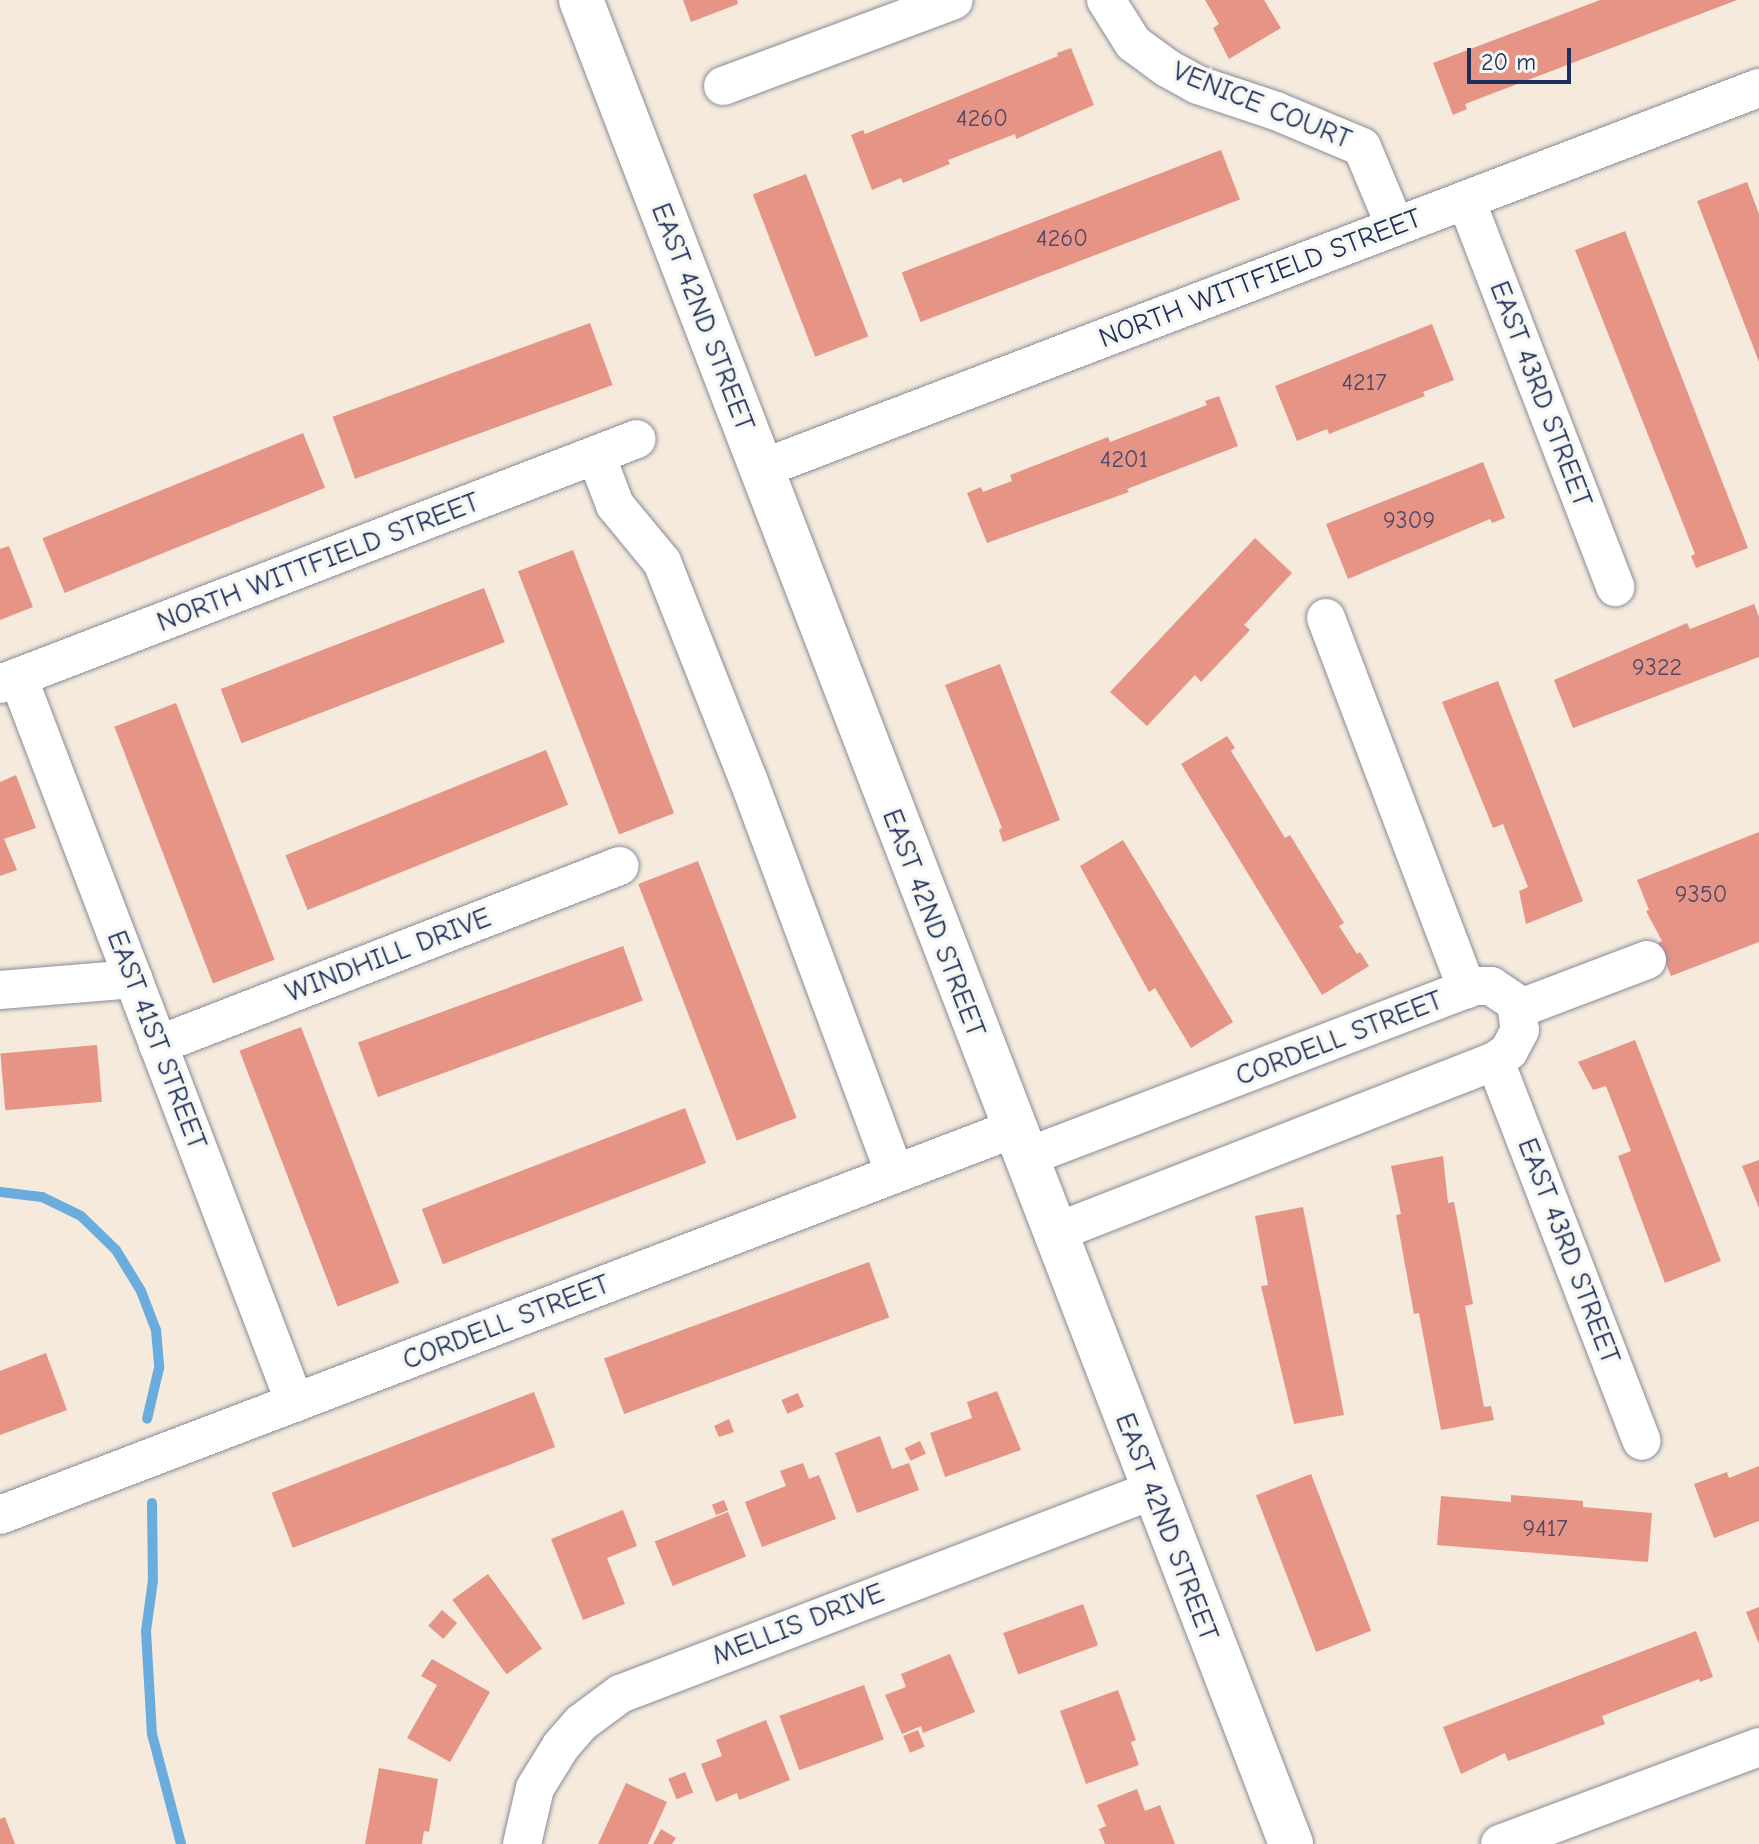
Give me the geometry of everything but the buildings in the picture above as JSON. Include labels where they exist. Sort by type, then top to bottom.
[{"type":"street","name":"EAST 42ND STREET","points":[[581,0],[1018,1143],[1291,1844]]},
{"type":"street","points":[[723,86],[954,0]]},
{"type":"street","name":"VENICE COURT","points":[[1106,0],[1133,43],[1167,68],[1198,85],[1276,111],[1362,147],[1395,226]]},
{"type":"street","name":"NORTH WITTFIELD STREET","points":[[761,469],[1759,88]]},
{"type":"street","name":"EAST 43RD STREET","points":[[1466,200],[1615,587]]},
{"type":"street","name":"NORTH WITTFIELD STREET","points":[[9,681],[637,439]]},
{"type":"street","points":[[596,455],[615,505],[662,562],[895,1174]]},
{"type":"street","points":[[1326,618],[1467,989]]},
{"type":"street","name":"EAST 41ST STREET","points":[[9,681],[134,979],[295,1403]]},
{"type":"street","name":"WINDHILL DRIVE","points":[[158,1045],[619,866]]},
{"type":"street","points":[[1053,1233],[1495,1061],[1516,1041],[1521,1025],[1518,1009],[1647,960]]},
{"type":"street","points":[[0,990],[134,979]]},
{"type":"street","name":"CORDELL STREET","points":[[0,1515],[895,1174],[1018,1143],[1467,989],[1491,986],[1511,997],[1518,1009]]},
{"type":"street","name":"EAST 43RD STREET","points":[[1495,1061],[1642,1441]]},
{"type":"street","name":"MELLIS DRIVE","points":[[522,1844],[529,1803],[543,1773],[581,1723],[620,1694],[1153,1490]]},
{"type":"street","points":[[1500,1844],[1759,1747]]},
{"type":"waterway","points":[[0,1192],[42,1197],[81,1216],[116,1250],[141,1291],[156,1330],[159,1368],[147,1419]]},
{"type":"waterway","points":[[152,1503],[153,1580],[146,1631],[152,1734],[181,1844]]}]
